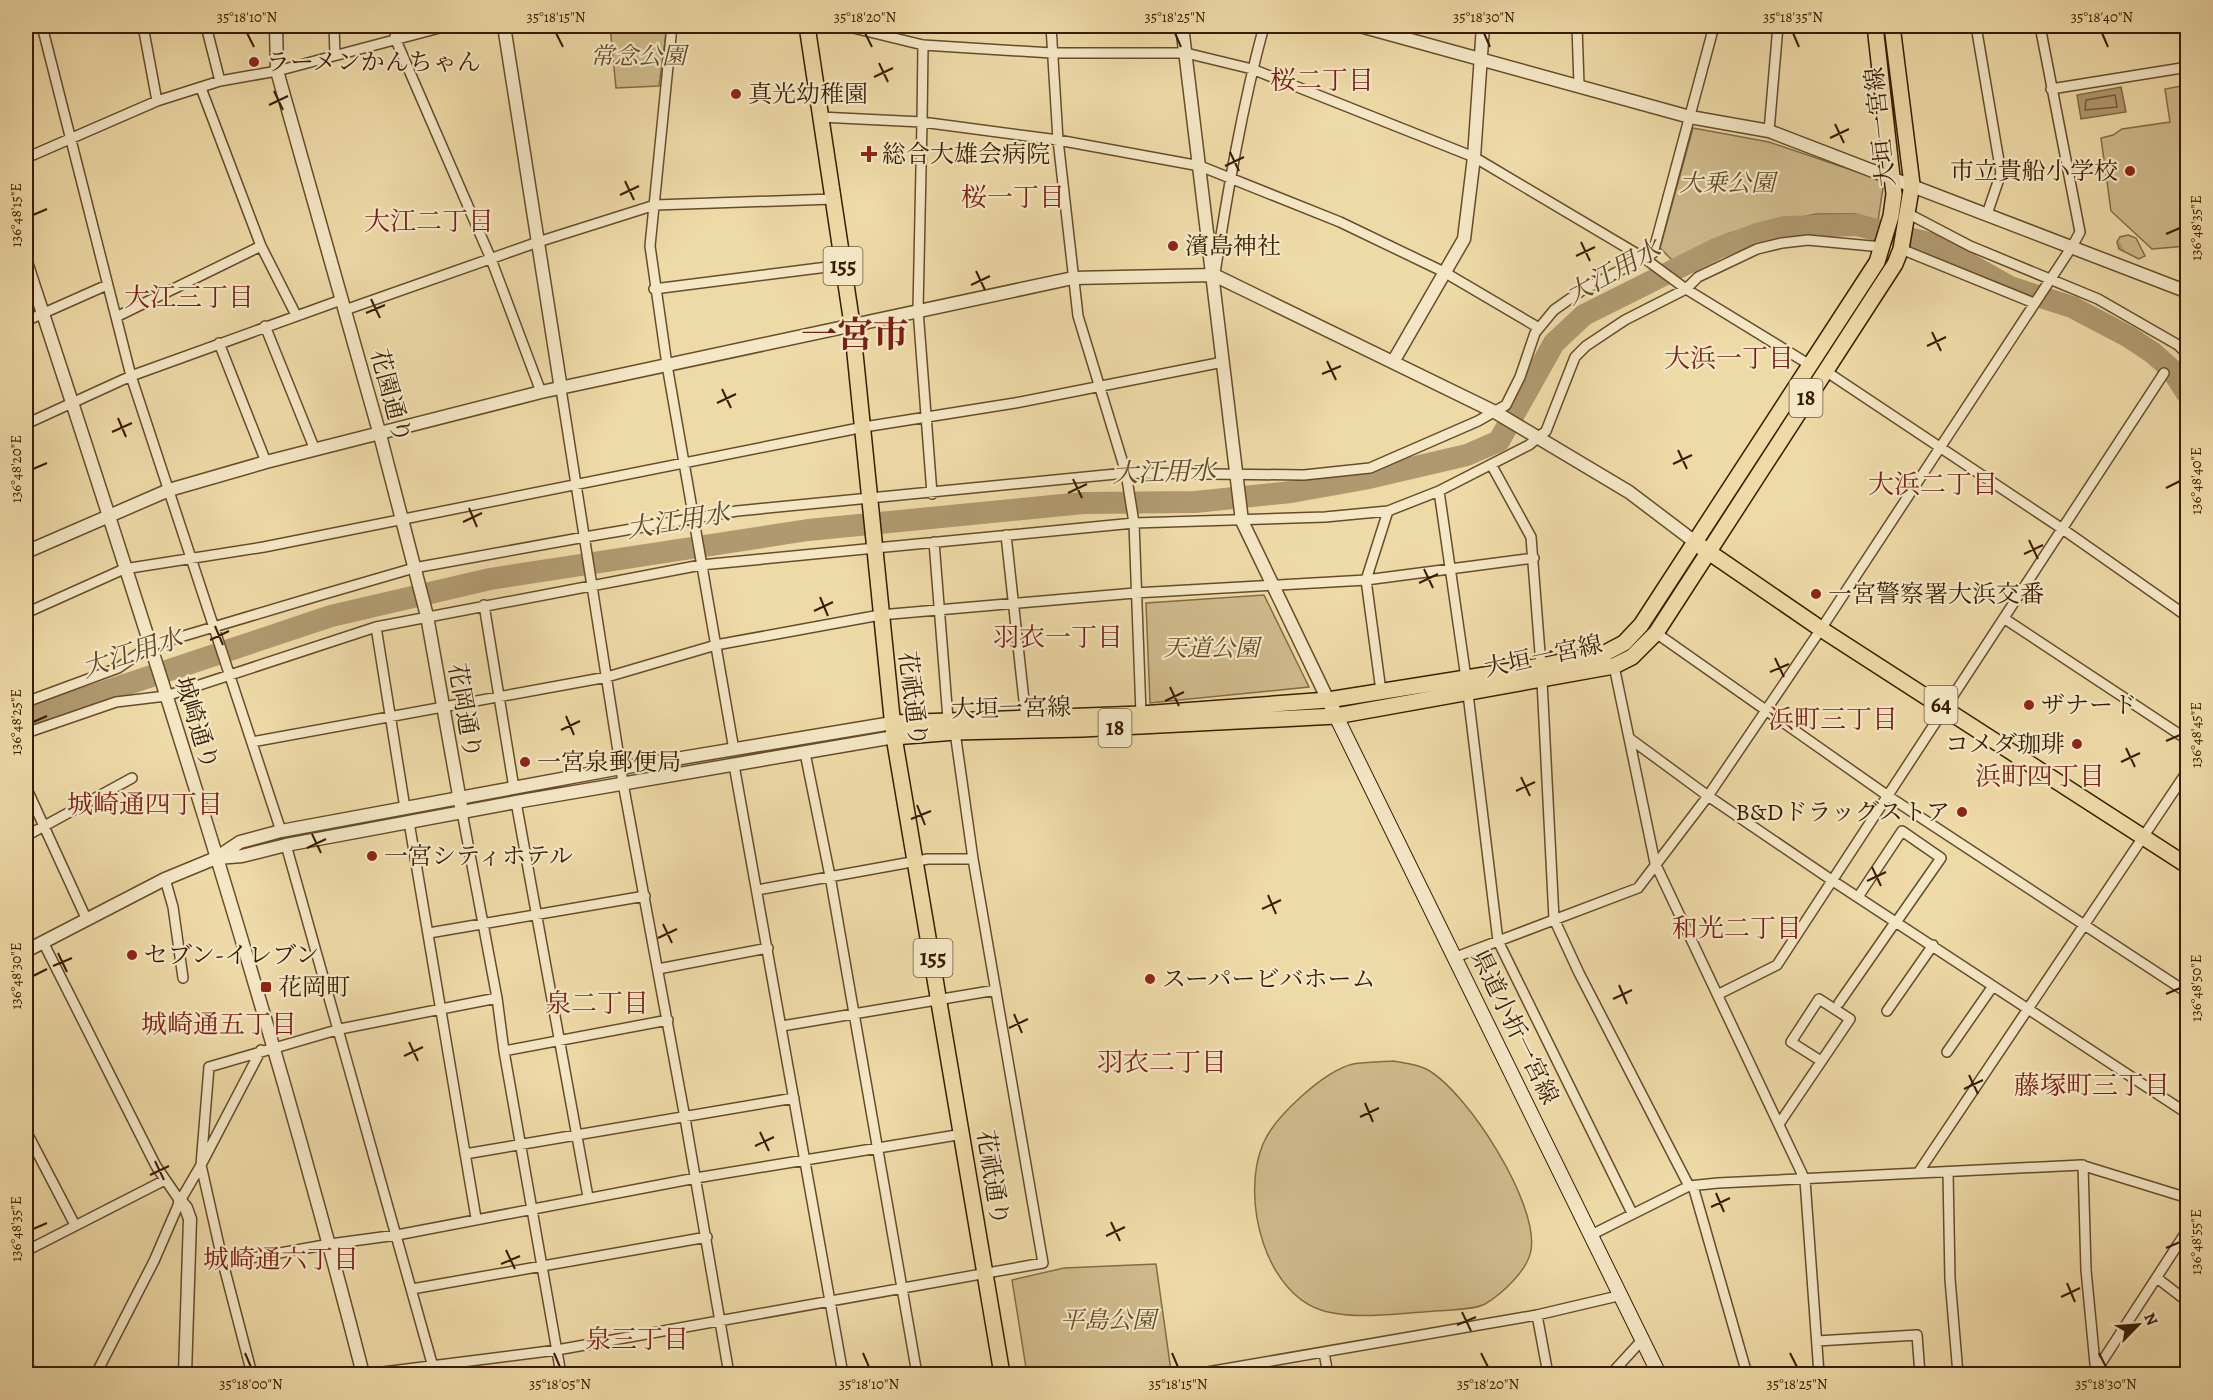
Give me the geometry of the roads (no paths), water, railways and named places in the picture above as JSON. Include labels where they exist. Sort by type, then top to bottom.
[{"type":"main road","name":"花祇通り","points":[[807,26],[852,324],[893,730],[1002,1374]]},
{"type":"main road","name":"大垣一宮線","points":[[1817,367],[1895,264],[1901,246],[1902,215],[1894,177],[1875,26]]},
{"type":"main road","name":"大垣一宮線","points":[[951,726],[1071,730],[1336,716],[1468,694],[1607,652],[1624,643],[1641,625],[1701,546],[1817,367],[1877,262],[1883,244],[1902,215],[1912,184],[1892,26]]},
{"type":"main road","name":"大垣一宮線","points":[[893,730],[1026,719],[1141,714],[1328,700],[1466,678],[1614,666],[1632,657],[1656,633],[1701,546]]},
{"type":"main road","name":"64","points":[[1701,546],[1821,629],[2187,866]]},
{"type":"main road","name":"県道小折一宮線","points":[[1328,700],[1659,1374]]},
{"type":"street","points":[[42,26],[69,140],[131,376],[281,831]]},
{"type":"street","points":[[143,26],[157,101]]},
{"type":"street","points":[[206,26],[220,81]]},
{"type":"street","name":"花園通り","points":[[276,26],[277,71],[380,435],[414,568]]},
{"type":"street","points":[[334,26],[335,55]]},
{"type":"street","points":[[396,26],[395,38],[491,259],[541,392]]},
{"type":"street","points":[[26,158],[157,101],[220,81],[277,71],[447,26]]},
{"type":"street","points":[[504,26],[623,783],[686,1118],[729,1374]]},
{"type":"street","points":[[672,26],[650,246],[654,289],[734,750]]},
{"type":"street","points":[[845,26],[865,28],[923,45],[1052,53],[1186,53],[1252,69],[1473,157],[1644,258],[1686,289],[1817,367],[1940,446],[2187,617]]},
{"type":"street","points":[[1051,26],[1058,140],[1078,316],[1126,473],[1134,523],[1141,714]]},
{"type":"street","points":[[1182,26],[1214,275],[1241,515],[1328,700]]},
{"type":"street","points":[[1214,275],[1252,69],[1264,26]]},
{"type":"street","points":[[1360,26],[1690,117],[1769,131],[2073,245],[2187,292]]},
{"type":"street","points":[[1393,362],[1464,239],[1483,26]]},
{"type":"street","points":[[1577,26],[1579,85]]},
{"type":"street","points":[[26,702],[118,668],[150,646],[414,568],[693,518],[870,502],[1126,473],[1236,478],[1304,475],[1370,468],[1506,405],[1520,377],[1535,333],[1554,310],[1581,291],[1653,253],[1714,26]]},
{"type":"street","points":[[1769,131],[1778,26]]},
{"type":"street","points":[[1976,26],[2001,173],[1987,214]]},
{"type":"street","points":[[1456,957],[1638,888],[1655,862],[1708,796],[1821,629],[2073,245],[2080,232],[2040,26]]},
{"type":"street","points":[[923,45],[918,310],[932,494]]},
{"type":"street","points":[[2051,89],[2187,67]]},
{"type":"street","points":[[201,88],[261,246],[296,315]]},
{"type":"street","points":[[820,117],[922,122],[1058,140],[1200,166],[1340,222],[1444,272],[1539,328]]},
{"type":"street","points":[[26,424],[131,376],[296,315],[343,305],[655,205],[833,199]]},
{"type":"street","points":[[1902,215],[2049,281],[2097,299],[2178,345],[2187,355]]},
{"type":"street","points":[[26,733],[116,702],[166,696],[376,627],[701,565],[874,544],[934,542],[1134,523],[1241,515],[1388,511],[1439,491],[1492,466],[1534,436],[1551,422],[1567,374],[1580,351],[1625,320],[1686,289],[1698,277],[1734,258],[1782,243],[1808,240],[1883,244]]},
{"type":"street","points":[[116,317],[261,246]]},
{"type":"street","points":[[1901,246],[2036,301]]},
{"type":"street","name":"城崎通り","points":[[26,262],[162,683],[274,1046],[365,1374]]},
{"type":"street","points":[[654,289],[843,266]]},
{"type":"street","points":[[26,552],[169,490],[266,462],[380,435],[541,392],[1074,278],[1214,275],[1495,412],[1629,492],[1701,546]]},
{"type":"street","points":[[26,321],[107,285]]},
{"type":"street","points":[[265,326],[315,450]]},
{"type":"street","points":[[219,343],[266,462]]},
{"type":"street","points":[[26,613],[124,569],[264,547],[864,427],[1015,404],[1099,385],[1223,362]]},
{"type":"street","points":[[1719,994],[1777,964],[1947,709],[2164,374]]},
{"type":"street","points":[[1492,466],[1531,537],[1534,558],[1554,919],[1578,973],[1691,1186],[1747,1374]]},
{"type":"street","points":[[1439,491],[1466,678]]},
{"type":"street","points":[[1381,691],[1366,580],[1388,511]]},
{"type":"street","points":[[1006,535],[1026,719]]},
{"type":"street","points":[[365,1374],[434,1370],[557,1350],[903,1290],[985,1272],[1043,1263],[951,726],[938,611],[934,542]]},
{"type":"street","points":[[252,742],[607,677],[716,645],[880,615],[1135,592],[1366,580],[1534,558]]},
{"type":"street","name":"花岡通り","points":[[414,568],[427,616],[462,812]]},
{"type":"street","points":[[484,605],[514,788]]},
{"type":"street","points":[[2005,619],[2187,740]]},
{"type":"street","points":[[376,627],[405,808]]},
{"type":"street","points":[[1656,633],[1888,796],[2187,993]]},
{"type":"street","points":[[1614,666],[1655,862],[1682,924],[1719,994],[1805,1179],[1819,1374]]},
{"type":"street","points":[[1468,694],[1498,941],[1632,1213]]},
{"type":"street","points":[[26,951],[165,879],[216,858],[240,842],[281,831],[621,768],[734,750],[893,730]]},
{"type":"street","points":[[216,858],[242,856],[286,845],[516,802],[805,753],[893,730]]},
{"type":"street","points":[[1629,738],[1708,796],[1833,881],[2187,1114]]},
{"type":"street","points":[[805,753],[855,1014],[917,1374]]},
{"type":"street","points":[[734,765],[843,1374]]},
{"type":"street","points":[[1918,1173],[2187,770]]},
{"type":"street","points":[[26,836],[132,778]]},
{"type":"street","points":[[26,787],[86,918]]},
{"type":"street","points":[[516,802],[588,1197]]},
{"type":"street","points":[[462,812],[481,923],[498,998],[504,1051],[561,1374]]},
{"type":"street","points":[[409,822],[476,1218]]},
{"type":"street","points":[[1839,1003],[1941,858],[1902,831],[1858,897]]},
{"type":"street","points":[[286,845],[340,1029],[434,1370]]},
{"type":"street","points":[[757,890],[916,861],[973,858]]},
{"type":"street","points":[[165,879],[173,907],[183,978]]},
{"type":"street","points":[[429,933],[645,896]]},
{"type":"street","points":[[43,942],[165,1180],[186,1208],[189,1219],[185,1374]]},
{"type":"street","points":[[1887,1011],[1933,945]]},
{"type":"street","points":[[658,969],[768,948]]},
{"type":"street","points":[[1947,1052],[1993,986]]},
{"type":"street","points":[[782,1026],[996,990]]},
{"type":"street","points":[[252,1374],[223,1263],[201,1165],[209,1067],[274,1046],[340,1029],[441,1007],[498,998]]},
{"type":"street","points":[[1779,1124],[1850,1019],[1819,999],[1791,1042],[1821,1061]]},
{"type":"street","points":[[504,1051],[668,1020]]},
{"type":"street","points":[[96,1374],[154,1261],[180,1201],[261,1050]]},
{"type":"street","points":[[465,1154],[794,1098]]},
{"type":"street","points":[[26,1131],[75,1225]]},
{"type":"street","points":[[223,1263],[397,1235],[532,1207],[696,1178],[963,1134]]},
{"type":"street","points":[[1592,1234],[1691,1186],[1805,1179],[2083,1165],[2187,1198]]},
{"type":"street","points":[[2083,1165],[2086,1270],[2094,1374]]},
{"type":"street","points":[[1948,1172],[1950,1279],[1958,1374]]},
{"type":"street","points":[[26,1251],[165,1180]]},
{"type":"street","points":[[2094,1374],[2187,1229]]},
{"type":"street","points":[[412,1289],[706,1237]]},
{"type":"street","points":[[2157,1278],[2187,1302]]},
{"type":"street","points":[[1196,1374],[1256,1370],[1324,1353],[1537,1314],[1622,1295]]},
{"type":"street","points":[[1537,1314],[1548,1374]]},
{"type":"street","points":[[1817,1341],[1917,1335],[1920,1374]]},
{"type":"street","points":[[1611,1374],[1642,1339]]},
{"type":"street","points":[[1324,1353],[1328,1374]]},
{"type":"street","points":[[26,1362],[32,1374]]},
{"type":"water","points":[[2121,87],[2126,112],[2081,119],[2077,95]]},
{"type":"waterway","name":"大江用水","points":[[26,718],[331,616],[490,579],[808,530],[1083,503],[1195,502],[1291,492],[1364,479],[1467,455],[1499,441],[1554,343],[1584,315],[1718,248],[1785,227],[1857,225],[1936,245],[2010,287],[2072,307],[2129,337],[2153,353],[2172,370],[2188,395]]},
{"type":"place","name":"ラーメンかんちゃん","points":[[254,62]]},
{"type":"place","name":"真光幼稚園","points":[[736,94]]},
{"type":"place","name":"総合大雄会病院","points":[[869,154]]},
{"type":"place","name":"市立貴船小学校","points":[[2130,171]]},
{"type":"place","name":"濱島神社","points":[[1173,246]]},
{"type":"place","name":"一宮警察署大浜交番","points":[[1816,594]]},
{"type":"place","name":"ザナード","points":[[2029,705]]},
{"type":"place","name":"コメダ珈琲","points":[[2077,744]]},
{"type":"place","name":"一宮泉郵便局","points":[[525,762]]},
{"type":"place","name":"B&Dドラッグストア","points":[[1962,812]]},
{"type":"place","name":"一宮シティホテル","points":[[372,856]]},
{"type":"place","name":"セブン-イレブン","points":[[132,955]]},
{"type":"place","name":"スーパービバホーム","points":[[1150,979]]},
{"type":"place","name":"花岡町","points":[[266,987]]},
{"type":"district","name":"桜二丁目","points":[[1322,80]]},
{"type":"district","name":"桜一丁目","points":[[1013,197]]},
{"type":"district","name":"大江二丁目","points":[[429,221]]},
{"type":"district","name":"大江三丁目","points":[[189,297]]},
{"type":"district","name":"一宮市","points":[[855,334]]},
{"type":"district","name":"大浜一丁目","points":[[1729,358]]},
{"type":"district","name":"大浜二丁目","points":[[1933,484]]},
{"type":"district","name":"羽衣一丁目","points":[[1058,637]]},
{"type":"district","name":"浜町三丁目","points":[[1833,719]]},
{"type":"district","name":"浜町四丁目","points":[[2040,776]]},
{"type":"district","name":"城崎通四丁目","points":[[145,804]]},
{"type":"district","name":"和光二丁目","points":[[1737,928]]},
{"type":"district","name":"泉二丁目","points":[[597,1003]]},
{"type":"district","name":"城崎通五丁目","points":[[219,1024]]},
{"type":"district","name":"羽衣二丁目","points":[[1162,1062]]},
{"type":"district","name":"藤塚町三丁目","points":[[2092,1085]]},
{"type":"district","name":"城崎通六丁目","points":[[281,1259]]},
{"type":"district","name":"泉三丁目","points":[[637,1339]]},
{"type":"park label","name":"常念公園","points":[[638,56]]},
{"type":"park label","name":"大乗公園","points":[[1727,183]]},
{"type":"park label","name":"天道公園","points":[[1211,648]]},
{"type":"park label","name":"平島公園","points":[[1108,1320]]}]
